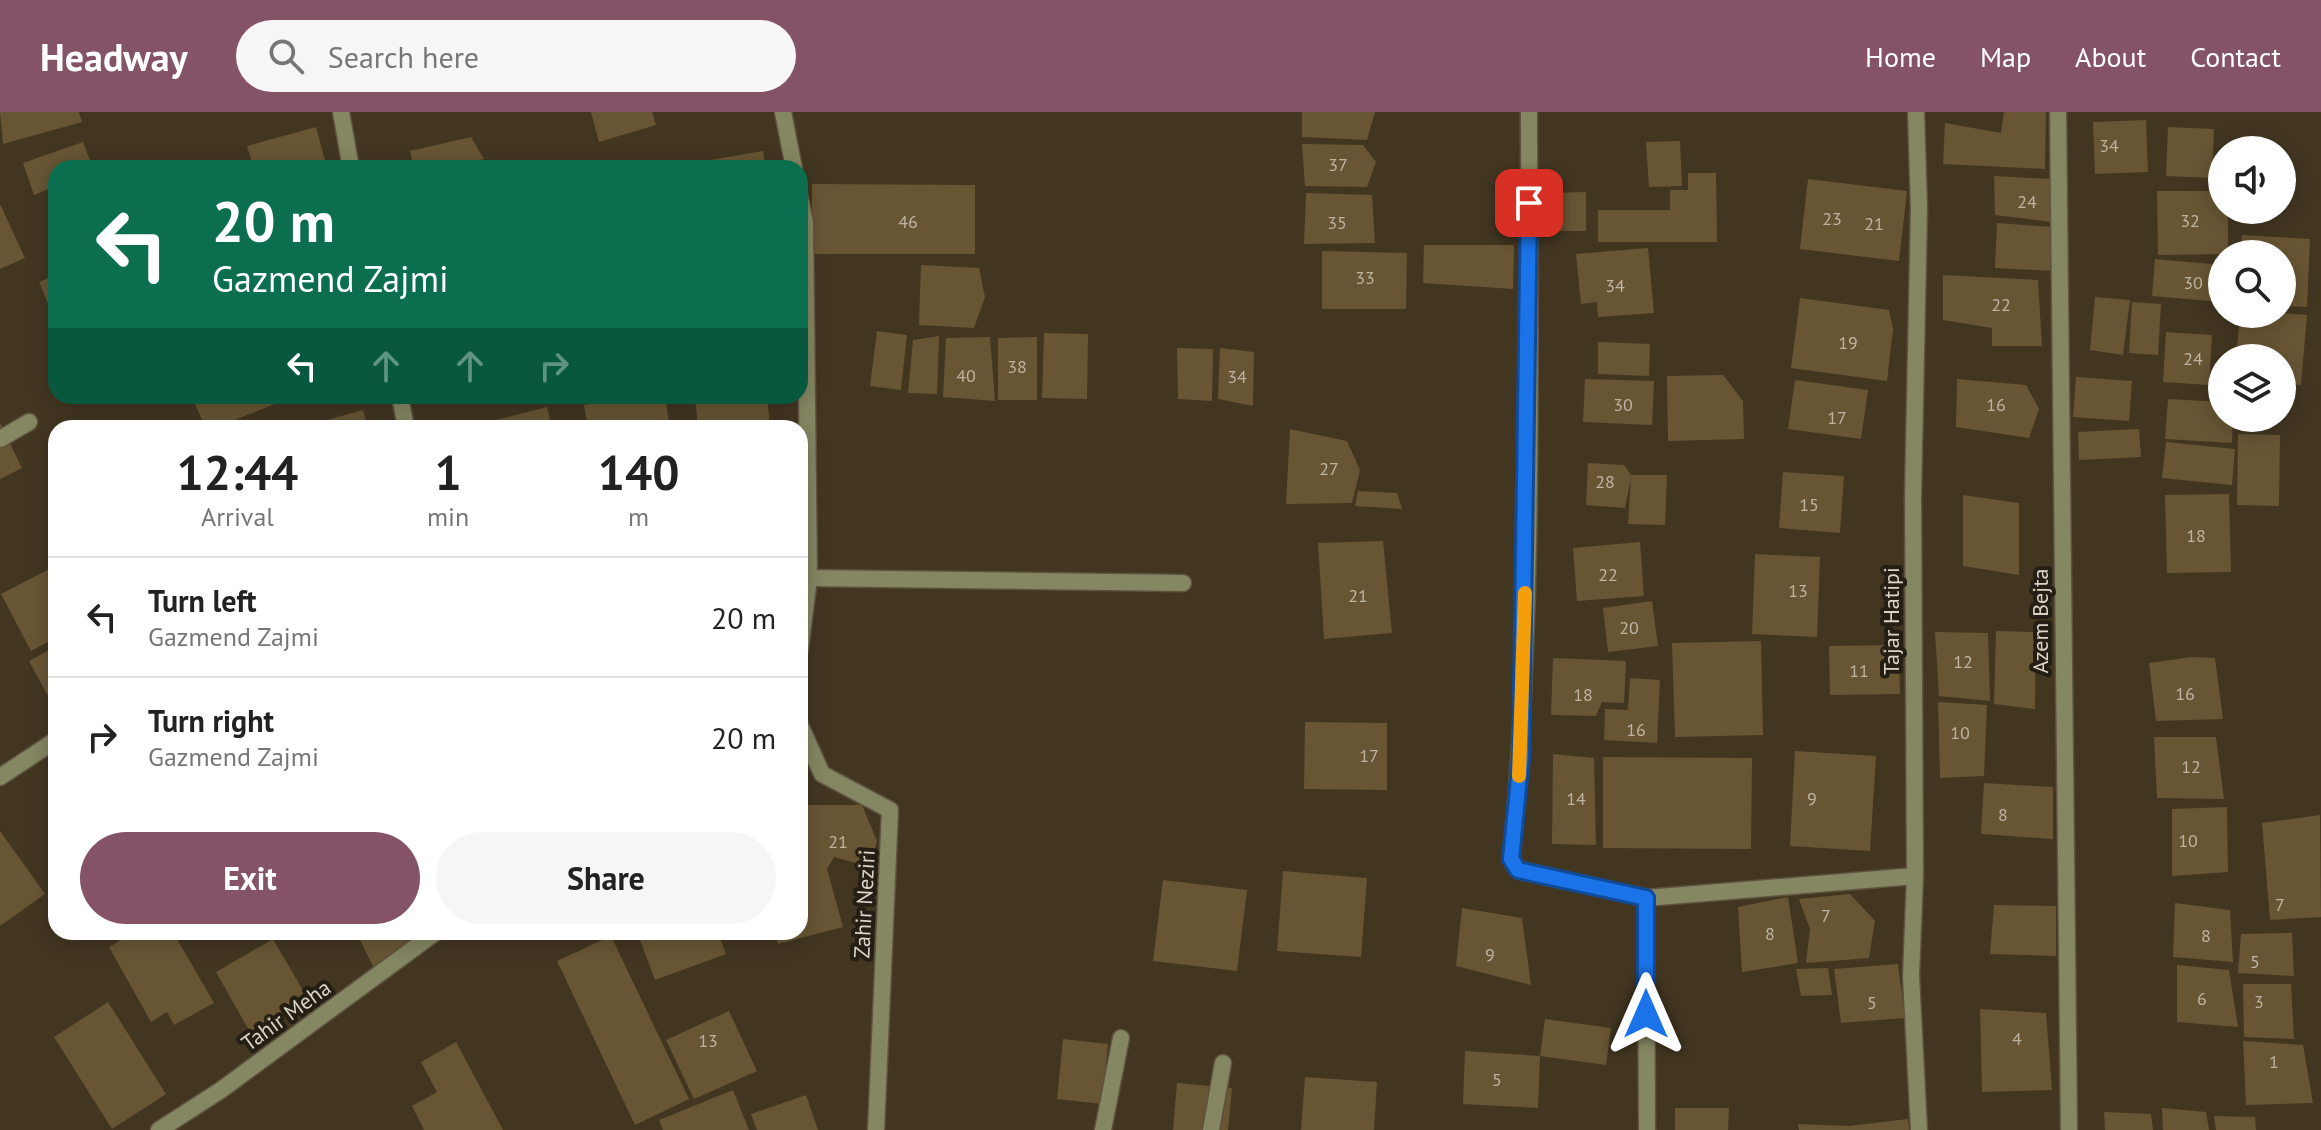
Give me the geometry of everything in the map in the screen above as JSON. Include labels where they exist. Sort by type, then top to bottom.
[{"type":"street","points":[[341,112],[350,160]]},
{"type":"street","points":[[783,112],[792,160]]},
{"type":"street","points":[[1529,112],[1528,445],[1522,726],[1511,859],[1518,870],[1646,898],[1915,876]]},
{"type":"street","name":"Tajar Hatipi","points":[[1916,112],[1919,209],[1913,496],[1915,876],[1911,976],[1919,1130]]},
{"type":"street","name":"Azem Bejta","points":[[2058,112],[2069,1130]]},
{"type":"street","points":[[0,439],[29,422]]},
{"type":"street","points":[[808,489],[808,586]]},
{"type":"street","points":[[809,578],[1183,583]]},
{"type":"street","name":"Zahir Neziri","points":[[808,743],[822,774],[890,810],[876,1130]]},
{"type":"street","points":[[0,777],[48,745]]},
{"type":"street","points":[[1646,898],[1647,1130]]},
{"type":"street","name":"Tahir Meha","points":[[159,1130],[221,1090],[425,940]]},
{"type":"street","points":[[1103,1130],[1121,1038]]},
{"type":"street","points":[[1211,1130],[1223,1063]]},
{"type":"building","points":[[0,112],[79,112],[82,122],[3,144]]},
{"type":"building","points":[[591,112],[652,112],[656,125],[599,142]]},
{"type":"building","points":[[1302,112],[1375,112],[1367,140],[1302,137]]},
{"type":"building","points":[[2004,112],[2046,112],[2045,169],[1943,164],[1945,123],[2001,133]]},
{"type":"building","points":[[2146,120],[2148,172],[2095,174],[2093,122]]},
{"type":"building","points":[[316,127],[325,160],[251,160],[247,146]]},
{"type":"building","points":[[2168,127],[2214,129],[2214,136],[2208,136],[2208,178],[2166,176]]},
{"type":"building","points":[[471,137],[484,159],[412,160],[410,151]]},
{"type":"building","points":[[1680,141],[1682,186],[1649,187],[1646,142]]},
{"type":"building","points":[[83,142],[90,160],[48,160],[48,189],[34,195],[23,163]]},
{"type":"building","points":[[1302,144],[1363,145],[1376,162],[1367,187],[1305,186]]},
{"type":"building","points":[[763,151],[765,160],[711,160]]},
{"type":"building","points":[[1688,173],[1716,173],[1717,242],[1598,242],[1598,210],[1670,210],[1670,190],[1688,190]]},
{"type":"building","points":[[1994,176],[2050,179],[2052,222],[1995,215]]},
{"type":"building","points":[[1808,179],[1907,191],[1899,261],[1800,249]]},
{"type":"building","points":[[812,184],[975,185],[975,254],[812,254]]},
{"type":"building","points":[[2157,191],[2208,191],[2208,224],[2228,224],[2228,240],[2208,240],[2208,254],[2158,255]]},
{"type":"building","points":[[1586,192],[1586,231],[1550,231],[1549,193]]},
{"type":"building","points":[[1306,193],[1372,195],[1375,243],[1304,244]]},
{"type":"building","points":[[0,204],[25,258],[0,269]]},
{"type":"building","points":[[1997,223],[2051,227],[2054,271],[1995,268]]},
{"type":"building","points":[[2242,235],[2310,239],[2307,307],[2296,307],[2296,240],[2242,240]]},
{"type":"building","points":[[1424,245],[1514,245],[1513,289],[1423,283]]},
{"type":"building","points":[[1648,248],[1654,313],[1598,317],[1597,302],[1581,304],[1576,254]]},
{"type":"building","points":[[1322,251],[1407,253],[1406,309],[1322,309]]},
{"type":"building","points":[[2155,259],[2208,264],[2208,301],[2152,296]]},
{"type":"building","points":[[921,265],[979,268],[985,297],[974,328],[919,325]]},
{"type":"building","points":[[1943,275],[2038,280],[2042,346],[1992,346],[1992,328],[1943,320]]},
{"type":"building","points":[[48,278],[48,304],[39,282]]},
{"type":"building","points":[[2095,297],[2130,300],[2123,355],[2090,350]]},
{"type":"building","points":[[1800,298],[1889,310],[1893,329],[1887,381],[1791,368]]},
{"type":"building","points":[[2132,302],[2161,304],[2158,355],[2129,353]]},
{"type":"building","points":[[2296,314],[2307,315],[2301,385],[2296,384],[2296,344],[2237,344],[2239,328],[2296,328]]},
{"type":"building","points":[[877,331],[907,335],[901,390],[870,386]]},
{"type":"building","points":[[2166,332],[2212,335],[2211,344],[2208,344],[2208,385],[2163,382]]},
{"type":"building","points":[[1044,333],[1088,334],[1087,399],[1042,398]]},
{"type":"building","points":[[939,336],[937,394],[908,393],[913,340]]},
{"type":"building","points":[[990,337],[995,401],[943,397],[946,338]]},
{"type":"building","points":[[1037,337],[1037,400],[998,400],[998,338]]},
{"type":"building","points":[[1598,342],[1650,344],[1649,376],[1598,374]]},
{"type":"building","points":[[1177,348],[1213,349],[1212,401],[1178,399]]},
{"type":"building","points":[[1220,348],[1254,352],[1253,406],[1218,399]]},
{"type":"building","points":[[1723,375],[1743,401],[1744,439],[1668,441],[1667,376]]},
{"type":"building","points":[[2076,377],[2132,381],[2129,421],[2073,417]]},
{"type":"building","points":[[1585,379],[1654,381],[1652,425],[1583,422]]},
{"type":"building","points":[[1957,379],[2026,385],[2039,409],[2029,438],[1956,427]]},
{"type":"building","points":[[1795,380],[1868,390],[1861,439],[1788,429]]},
{"type":"building","points":[[2168,399],[2208,401],[2208,432],[2232,432],[2232,443],[2165,439]]},
{"type":"building","points":[[195,404],[275,404],[235,420],[202,420]]},
{"type":"building","points":[[666,404],[669,420],[587,420],[584,405]]},
{"type":"building","points":[[696,404],[768,404],[769,420],[697,420]]},
{"type":"building","points":[[547,407],[550,420],[497,420]]},
{"type":"building","points":[[363,410],[366,420],[327,420]]},
{"type":"building","points":[[0,423],[22,468],[0,479]]},
{"type":"building","points":[[1290,429],[1347,441],[1360,470],[1352,503],[1286,504]]},
{"type":"building","points":[[2139,429],[2141,457],[2079,460],[2078,432]]},
{"type":"building","points":[[2238,434],[2280,435],[2279,506],[2237,505]]},
{"type":"building","points":[[2166,442],[2235,449],[2232,485],[2162,478]]},
{"type":"building","points":[[1588,463],[1624,465],[1631,475],[1667,475],[1665,525],[1628,524],[1631,478],[1625,508],[1586,505]]},
{"type":"building","points":[[1783,472],[1844,476],[1840,533],[1779,528]]},
{"type":"building","points":[[1358,491],[1397,493],[1402,509],[1355,506]]},
{"type":"building","points":[[2229,494],[2231,572],[2167,573],[2165,495]]},
{"type":"building","points":[[1963,495],[2019,503],[2019,575],[1963,566]]},
{"type":"building","points":[[1383,541],[1392,633],[1324,639],[1318,543]]},
{"type":"building","points":[[1640,542],[1644,596],[1577,601],[1573,548]]},
{"type":"building","points":[[1755,554],[1820,557],[1817,637],[1752,634]]},
{"type":"building","points":[[48,570],[48,642],[31,651],[1,594]]},
{"type":"building","points":[[1652,601],[1658,646],[1608,652],[1603,608]]},
{"type":"building","points":[[1996,631],[2036,632],[2035,709],[1994,704]]},
{"type":"building","points":[[1935,632],[1988,633],[1990,701],[1939,696]]},
{"type":"building","points":[[1761,641],[1763,735],[1675,737],[1672,643]]},
{"type":"building","points":[[1899,645],[1900,694],[1830,695],[1829,646]]},
{"type":"building","points":[[48,650],[48,696],[29,661]]},
{"type":"building","points":[[2192,657],[2215,658],[2223,719],[2156,721],[2149,663]]},
{"type":"building","points":[[1553,658],[1626,661],[1624,703],[1602,702],[1596,716],[1551,715]]},
{"type":"building","points":[[1630,678],[1660,680],[1657,743],[1604,740],[1605,709],[1628,710]]},
{"type":"building","points":[[1938,702],[1987,705],[1984,776],[1940,778]]},
{"type":"building","points":[[1305,722],[1387,723],[1387,790],[1304,789]]},
{"type":"building","points":[[2154,737],[2216,737],[2224,799],[2157,798]]},
{"type":"building","points":[[1795,751],[1876,756],[1870,851],[1790,846]]},
{"type":"building","points":[[1553,754],[1594,758],[1596,845],[1552,844]]},
{"type":"building","points":[[1603,757],[1752,758],[1751,849],[1603,848]]},
{"type":"building","points":[[1984,783],[2053,787],[2053,839],[1981,834]]},
{"type":"building","points":[[808,805],[862,805],[877,841],[870,867],[834,857],[827,869],[843,927],[808,936]]},
{"type":"building","points":[[2227,807],[2228,872],[2172,876],[2172,809]]},
{"type":"building","points":[[2320,815],[2321,917],[2270,920],[2262,823]]},
{"type":"building","points":[[0,831],[45,894],[0,926]]},
{"type":"building","points":[[1283,871],[1367,878],[1361,957],[1277,951]]},
{"type":"building","points":[[1163,880],[1247,890],[1237,971],[1153,961]]},
{"type":"building","points":[[1850,894],[1875,921],[1869,958],[1806,963],[1810,929],[1799,899]]},
{"type":"building","points":[[1788,897],[1798,963],[1742,972],[1738,907]]},
{"type":"building","points":[[2175,903],[2230,910],[2233,962],[2173,957]]},
{"type":"building","points":[[1994,905],[2056,906],[2056,956],[1990,954]]},
{"type":"building","points":[[1462,908],[1522,918],[1531,985],[1456,966]]},
{"type":"building","points":[[2292,933],[2294,976],[2238,973],[2241,934]]},
{"type":"building","points":[[121,940],[178,940],[214,1003],[174,1025],[167,1012],[151,1022],[109,947]]},
{"type":"building","points":[[274,940],[308,999],[250,1032],[216,972]]},
{"type":"building","points":[[360,940],[435,940],[436,942],[376,972]]},
{"type":"building","points":[[602,940],[613,940],[689,1099],[635,1125],[557,961]]},
{"type":"building","points":[[640,940],[721,940],[726,954],[655,980]]},
{"type":"building","points":[[1898,964],[1905,1018],[1841,1023],[1834,969]]},
{"type":"building","points":[[2177,965],[2229,970],[2238,1027],[2177,1022]]},
{"type":"building","points":[[1828,968],[1832,995],[1801,996],[1796,969]]},
{"type":"building","points":[[2243,984],[2291,984],[2294,1039],[2244,1037]]},
{"type":"building","points":[[108,1002],[166,1094],[112,1129],[54,1037]]},
{"type":"building","points":[[1980,1009],[2046,1013],[2052,1090],[1982,1092]]},
{"type":"building","points":[[729,1011],[757,1071],[694,1099],[666,1040]]},
{"type":"building","points":[[1545,1019],[1611,1028],[1606,1065],[1540,1056]]},
{"type":"building","points":[[1063,1039],[1108,1044],[1102,1104],[1057,1099]]},
{"type":"building","points":[[2243,1041],[2303,1045],[2313,1103],[2246,1105]]},
{"type":"building","points":[[456,1042],[503,1130],[424,1130],[412,1106],[437,1092],[421,1062]]},
{"type":"building","points":[[1465,1051],[1540,1056],[1538,1108],[1463,1104]]},
{"type":"building","points":[[1305,1077],[1377,1082],[1374,1130],[1301,1130]]},
{"type":"building","points":[[1177,1083],[1232,1088],[1228,1130],[1173,1130]]},
{"type":"building","points":[[733,1090],[749,1130],[663,1130],[659,1120]]},
{"type":"building","points":[[806,1095],[818,1130],[757,1130],[751,1114]]},
{"type":"building","points":[[1675,1108],[1729,1108],[1728,1130],[1675,1130]]},
{"type":"building","points":[[2162,1108],[2206,1112],[2209,1130],[2163,1130]]},
{"type":"building","points":[[2104,1112],[2151,1114],[2153,1130],[2105,1130]]},
{"type":"building","points":[[2214,1116],[2255,1117],[2256,1130],[2216,1130]]},
{"type":"building","points":[[1908,1119],[1909,1130],[1799,1130],[1798,1124],[1849,1126]]},
{"type":"slow traffic","points":[[1519,776],[1525,593]]},
{"type":"route","points":[[1529,203],[1528,445],[1521,757],[1511,859],[1518,870],[1530,874],[1646,898],[1646,1014]]}]
